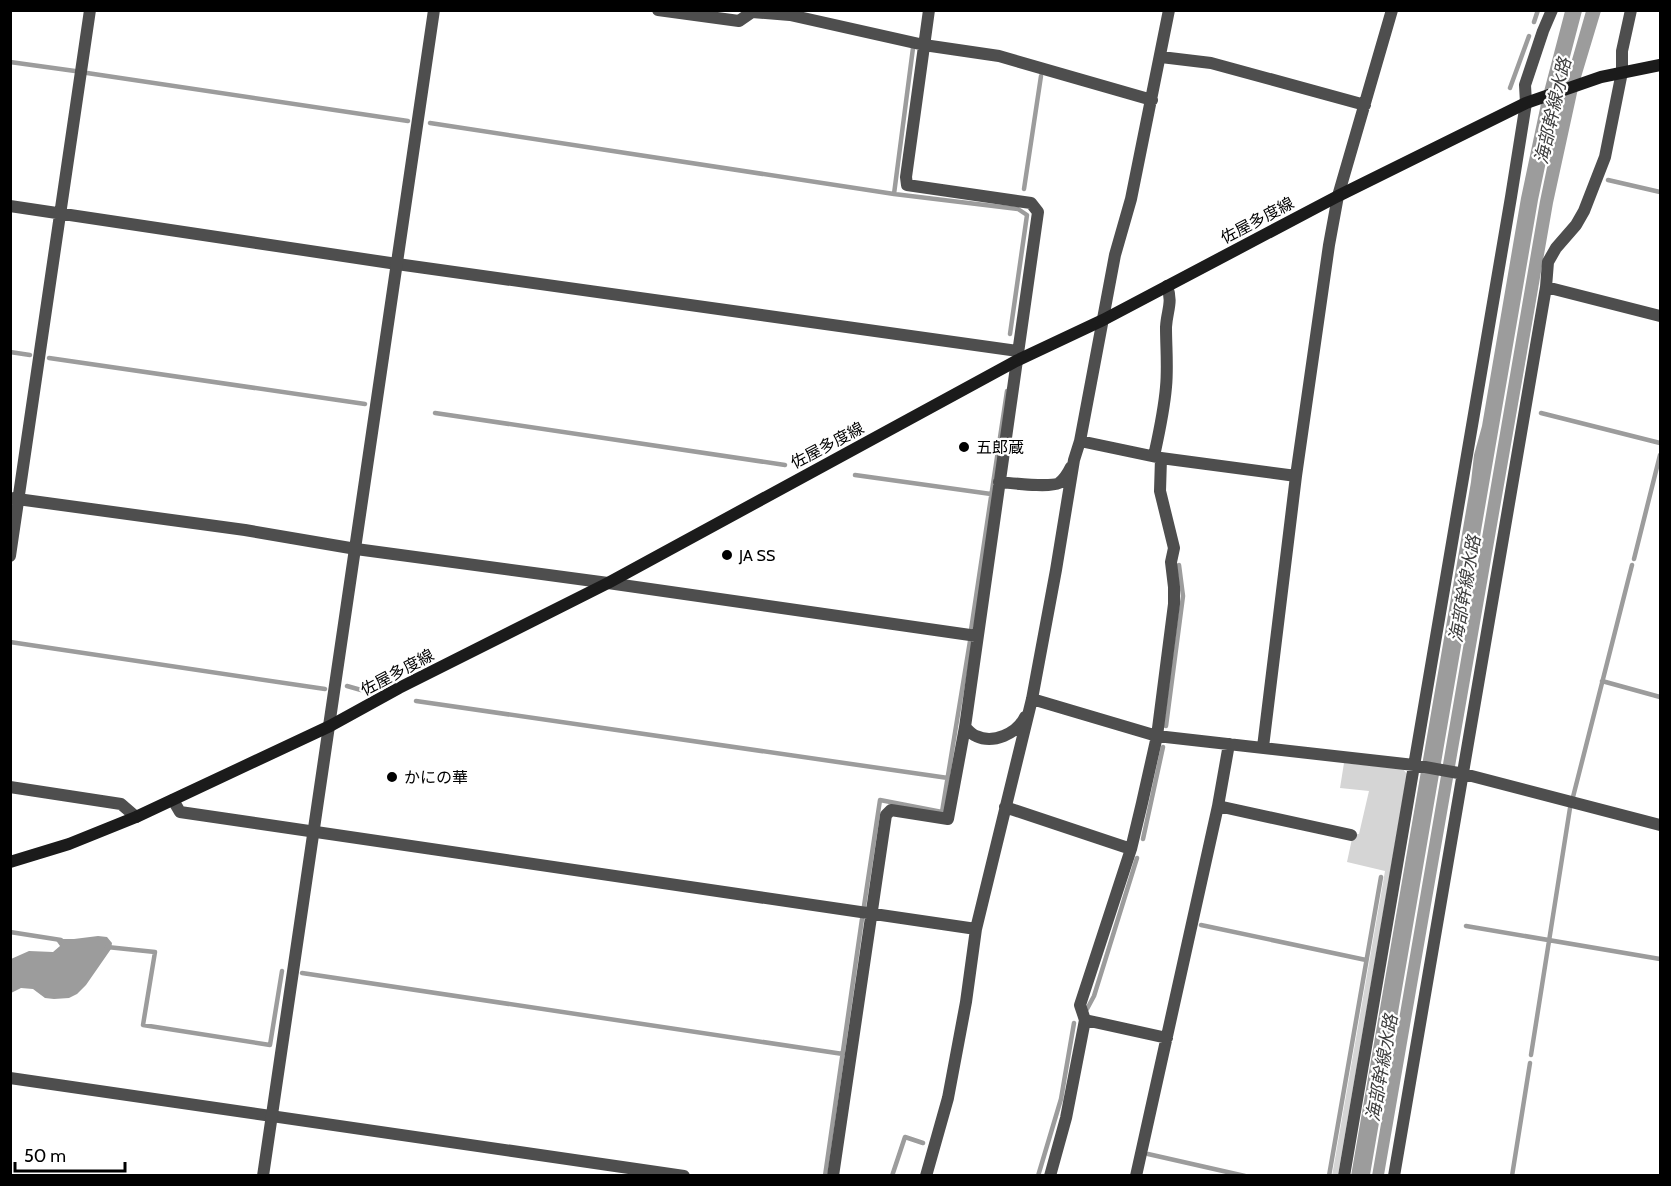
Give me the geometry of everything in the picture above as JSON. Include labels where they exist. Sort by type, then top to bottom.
[{"type":"main road","name":"佐屋多度線","points":[[10,862],[69,844],[136,817],[330,726],[399,688],[608,583],[1017,356],[1103,320],[1338,196],[1526,103],[1601,77],[1660,65]]},
{"type":"street","points":[[10,555],[15,498],[90,10]]},
{"type":"street","points":[[263,1176],[434,10]]},
{"type":"street","points":[[658,10],[740,21],[752,12],[790,15],[924,45],[999,56],[1152,100]]},
{"type":"street","points":[[833,1176],[886,815],[891,810],[948,819],[965,727],[976,636],[1038,212],[1031,203],[907,185],[906,177],[929,10]]},
{"type":"street","points":[[999,482],[1051,486],[1060,482],[1067,475],[1074,460],[1080,441],[1115,255],[1131,199],[1169,10]]},
{"type":"street","points":[[1263,747],[1296,476],[1329,245],[1338,196],[1392,10]]},
{"type":"street","points":[[1344,1176],[1416,765],[1526,103],[1525,85],[1552,10]]},
{"type":"street","points":[[1394,1176],[1460,773],[1546,286],[1548,261],[1584,211],[1605,157],[1622,72],[1622,51],[1630,10]]},
{"type":"street","points":[[1161,57],[1211,63],[1365,105]]},
{"type":"street","points":[[10,207],[1017,356]]},
{"type":"street","points":[[1050,1176],[1066,1118],[1085,1020],[1080,1005],[1131,849],[1157,736],[1174,604],[1171,562],[1174,548],[1160,491],[1157,457],[1166,387],[1167,322],[1171,298],[1167,286]]},
{"type":"street","points":[[1546,286],[1660,316]]},
{"type":"street","points":[[1080,441],[1157,457],[1296,476]]},
{"type":"street","points":[[926,1176],[948,1098],[966,1002],[976,929],[1032,699],[1074,460]]},
{"type":"street","points":[[15,498],[245,530],[356,549],[976,636]]},
{"type":"street","points":[[1032,699],[1157,736],[1416,765],[1460,773],[1660,825]]},
{"type":"street","points":[[965,727],[973,735],[995,739],[1022,724],[1032,699]]},
{"type":"street","points":[[1136,1176],[1218,806],[1229,744]]},
{"type":"street","points":[[10,787],[121,804],[136,817]]},
{"type":"street","points":[[173,800],[180,812],[976,929]]},
{"type":"street","points":[[1218,806],[1351,835]]},
{"type":"street","points":[[1005,807],[1131,849]]},
{"type":"street","points":[[1085,1020],[1167,1038]]},
{"type":"street","points":[[10,1077],[684,1176]]},
{"type":"shaded area","points":[[1344,763],[1403,769],[1407,774],[1338,1175],[1332,1176],[1385,871],[1347,862],[1353,834],[1359,834],[1369,791],[1340,788]]},
{"type":"water","name":"海部幹線水路","points":[[1565,11],[1582,11],[1560,95],[1538,200],[1370,1175],[1351,1176],[1474,455],[1482,426],[1521,198],[1542,99]]},
{"type":"water","points":[[1586,11],[1601,11],[1579,84],[1553,203],[1384,1175],[1372,1176],[1540,201],[1563,91]]},
{"type":"water","points":[[107,937],[112,943],[111,949],[77,994],[69,998],[54,999],[45,998],[33,989],[21,988],[11,993],[11,959],[29,951],[53,952],[60,946],[55,939]]},
{"type":"waterway","points":[[1534,22],[1538,10]]},
{"type":"waterway","points":[[1510,88],[1529,36]]},
{"type":"waterway","points":[[913,48],[894,194],[1018,209],[1027,215],[1010,334]]},
{"type":"waterway","points":[[10,62],[75,71]]},
{"type":"waterway","points":[[87,73],[408,121]]},
{"type":"waterway","points":[[1024,189],[1041,76]]},
{"type":"waterway","points":[[430,123],[894,194]]},
{"type":"waterway","points":[[1608,180],[1660,192]]},
{"type":"waterway","points":[[10,352],[30,355]]},
{"type":"waterway","points":[[49,358],[365,404]]},
{"type":"waterway","points":[[971,630],[1007,391]]},
{"type":"waterway","points":[[435,413],[785,465]]},
{"type":"waterway","points":[[1541,413],[1660,443]]},
{"type":"waterway","points":[[1634,559],[1660,455]]},
{"type":"waterway","points":[[855,475],[991,494]]},
{"type":"waterway","points":[[1166,726],[1183,596],[1179,565]]},
{"type":"waterway","points":[[1573,797],[1632,565]]},
{"type":"waterway","points":[[864,906],[880,800],[942,812],[970,641]]},
{"type":"waterway","points":[[10,642],[325,689]]},
{"type":"waterway","points":[[1602,681],[1660,697]]},
{"type":"waterway","points":[[347,686],[361,690]]},
{"type":"waterway","points":[[416,701],[948,778]]},
{"type":"waterway","points":[[1143,839],[1163,747]]},
{"type":"waterway","points":[[1531,1055],[1570,808]]},
{"type":"waterway","points":[[1087,1009],[1094,996],[1137,858]]},
{"type":"waterway","points":[[1329,1176],[1381,877]]},
{"type":"waterway","points":[[825,1176],[862,919]]},
{"type":"waterway","points":[[1201,925],[1366,960]]},
{"type":"waterway","points":[[1466,926],[1660,959]]},
{"type":"waterway","points":[[10,932],[61,940]]},
{"type":"waterway","points":[[107,947],[155,952],[143,1025],[270,1045],[282,971]]},
{"type":"waterway","points":[[302,973],[843,1054]]},
{"type":"waterway","points":[[1038,1176],[1061,1099],[1074,1023]]},
{"type":"waterway","points":[[1512,1176],[1530,1063]]},
{"type":"waterway","points":[[892,1176],[905,1137],[923,1143]]},
{"type":"waterway","points":[[1148,1154],[1245,1176]]},
{"type":"place","name":"五郎蔵","points":[[964,447]]},
{"type":"place","name":"JA SS","points":[[727,555]]},
{"type":"place","name":"かにの華","points":[[392,777]]}]
